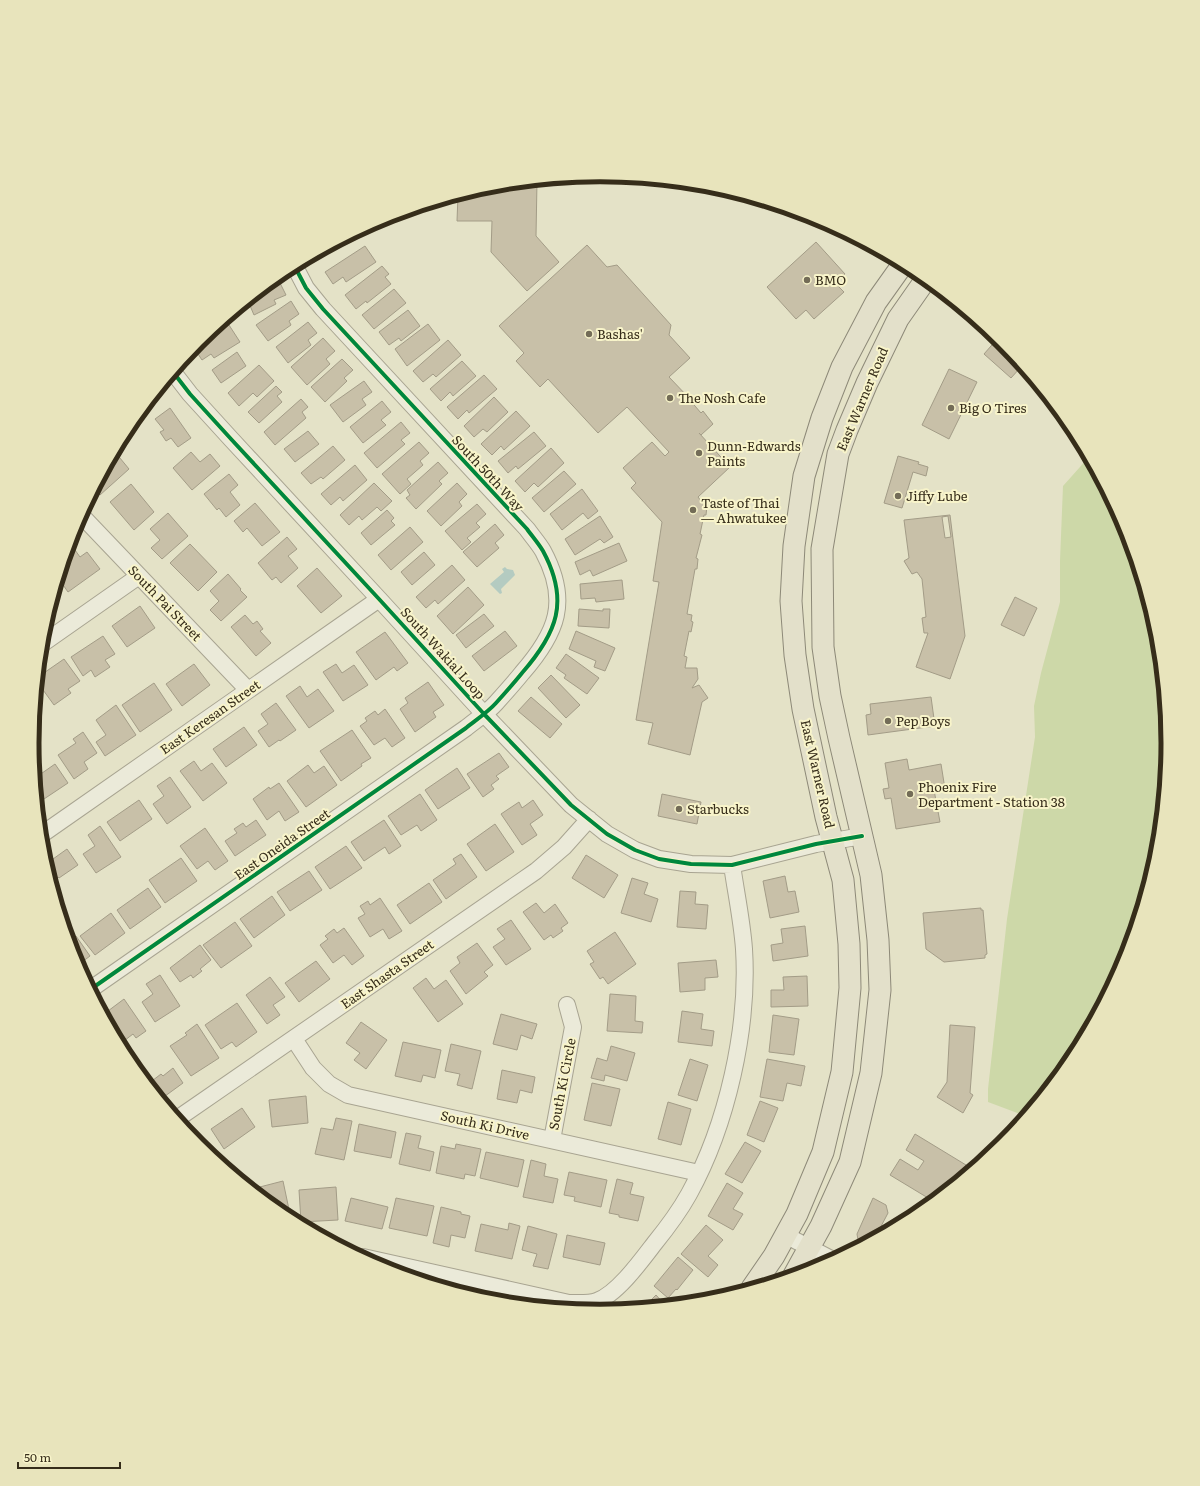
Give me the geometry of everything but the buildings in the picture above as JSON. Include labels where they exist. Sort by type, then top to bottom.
[{"type":"main road","name":"East Warner Road","points":[[757,1281],[774,1256],[797,1214],[823,1152],[842,1072],[850,988],[849,944],[843,880],[834,841],[826,817],[803,709],[795,655],[791,601],[794,546],[804,476],[822,418],[842,367],[876,302],[899,269]]},
{"type":"main road","name":"East Warner Road","points":[[799,1267],[822,1226],[850,1162],[871,1073],[880,990],[878,940],[871,875],[839,738],[827,678],[823,647],[822,549],[838,454],[867,383],[898,319],[922,284]]},
{"type":"main road","points":[[800,685],[827,678]]},
{"type":"street","name":"South 50th Way","points":[[297,271],[306,288],[323,309],[527,529],[543,550],[554,574],[558,597],[556,616],[549,637],[535,658],[496,704],[484,714]]},
{"type":"street","name":"South Wakial Loop","points":[[176,376],[220,428],[484,714],[571,805],[607,834],[636,850],[660,859],[691,864],[732,865],[834,841],[862,836]]},
{"type":"street","name":"South Pai Street","points":[[86,520],[248,690]]},
{"type":"street","points":[[49,639],[139,576]]},
{"type":"street","name":"East Keresan Street","points":[[47,831],[379,599]]},
{"type":"street","name":"East Oneida Street","points":[[95,986],[484,714]]},
{"type":"street","name":"East Shasta Street","points":[[181,1117],[536,871],[564,847],[589,819]]},
{"type":"street","points":[[421,1274],[569,1303],[596,1301],[617,1289],[672,1221],[689,1195],[699,1173],[723,1114],[732,1077],[742,1010],[744,988],[744,949],[732,865]]},
{"type":"street","name":"South Ki Circle","points":[[552,1140],[573,1027],[567,1005]]},
{"type":"street","name":"South Ki Drive","points":[[294,1039],[313,1068],[329,1084],[348,1095],[699,1173]]},
{"type":"street","points":[[785,1236],[826,1256]]},
{"type":"green space","points":[[1085,461],[1103,495],[1118,528],[1131,563],[1142,598],[1156,670],[1160,706],[1160,780],[1150,852],[1142,888],[1118,958],[1086,1024],[1045,1085],[1021,1114],[988,1102],[988,1089],[1007,919],[1035,737],[1034,706],[1041,673],[1060,602],[1063,486]]},
{"type":"shaded area","points":[[505,567],[513,570],[515,575],[501,589],[502,593],[500,594],[490,584],[504,572],[502,569]]},
{"type":"cycle path","points":[[95,986],[482,716],[496,703],[534,658],[544,644],[556,616],[556,586],[551,569],[543,551],[527,529],[323,309],[306,288],[297,271]]},
{"type":"cycle path","points":[[176,376],[190,394],[484,714],[571,805],[607,834],[635,850],[659,859],[691,864],[732,865],[816,844],[862,836]]},
{"type":"place","name":"BMO","points":[[807,280]]},
{"type":"place","name":"Bashas'","points":[[589,334]]},
{"type":"place","name":"The Nosh Cafe","points":[[670,398]]},
{"type":"place","name":"Big O Tires","points":[[951,408]]},
{"type":"place","name":"Dunn-Edwards Paints","points":[[699,453]]},
{"type":"place","name":"Jiffy Lube","points":[[898,496]]},
{"type":"place","name":"Taste of Thai — Ahwatukee","points":[[693,510]]},
{"type":"place","name":"Pep Boys","points":[[888,721]]},
{"type":"place","name":"Phoenix Fire Department - Station 38","points":[[910,794]]},
{"type":"place","name":"Starbucks","points":[[679,809]]}]
